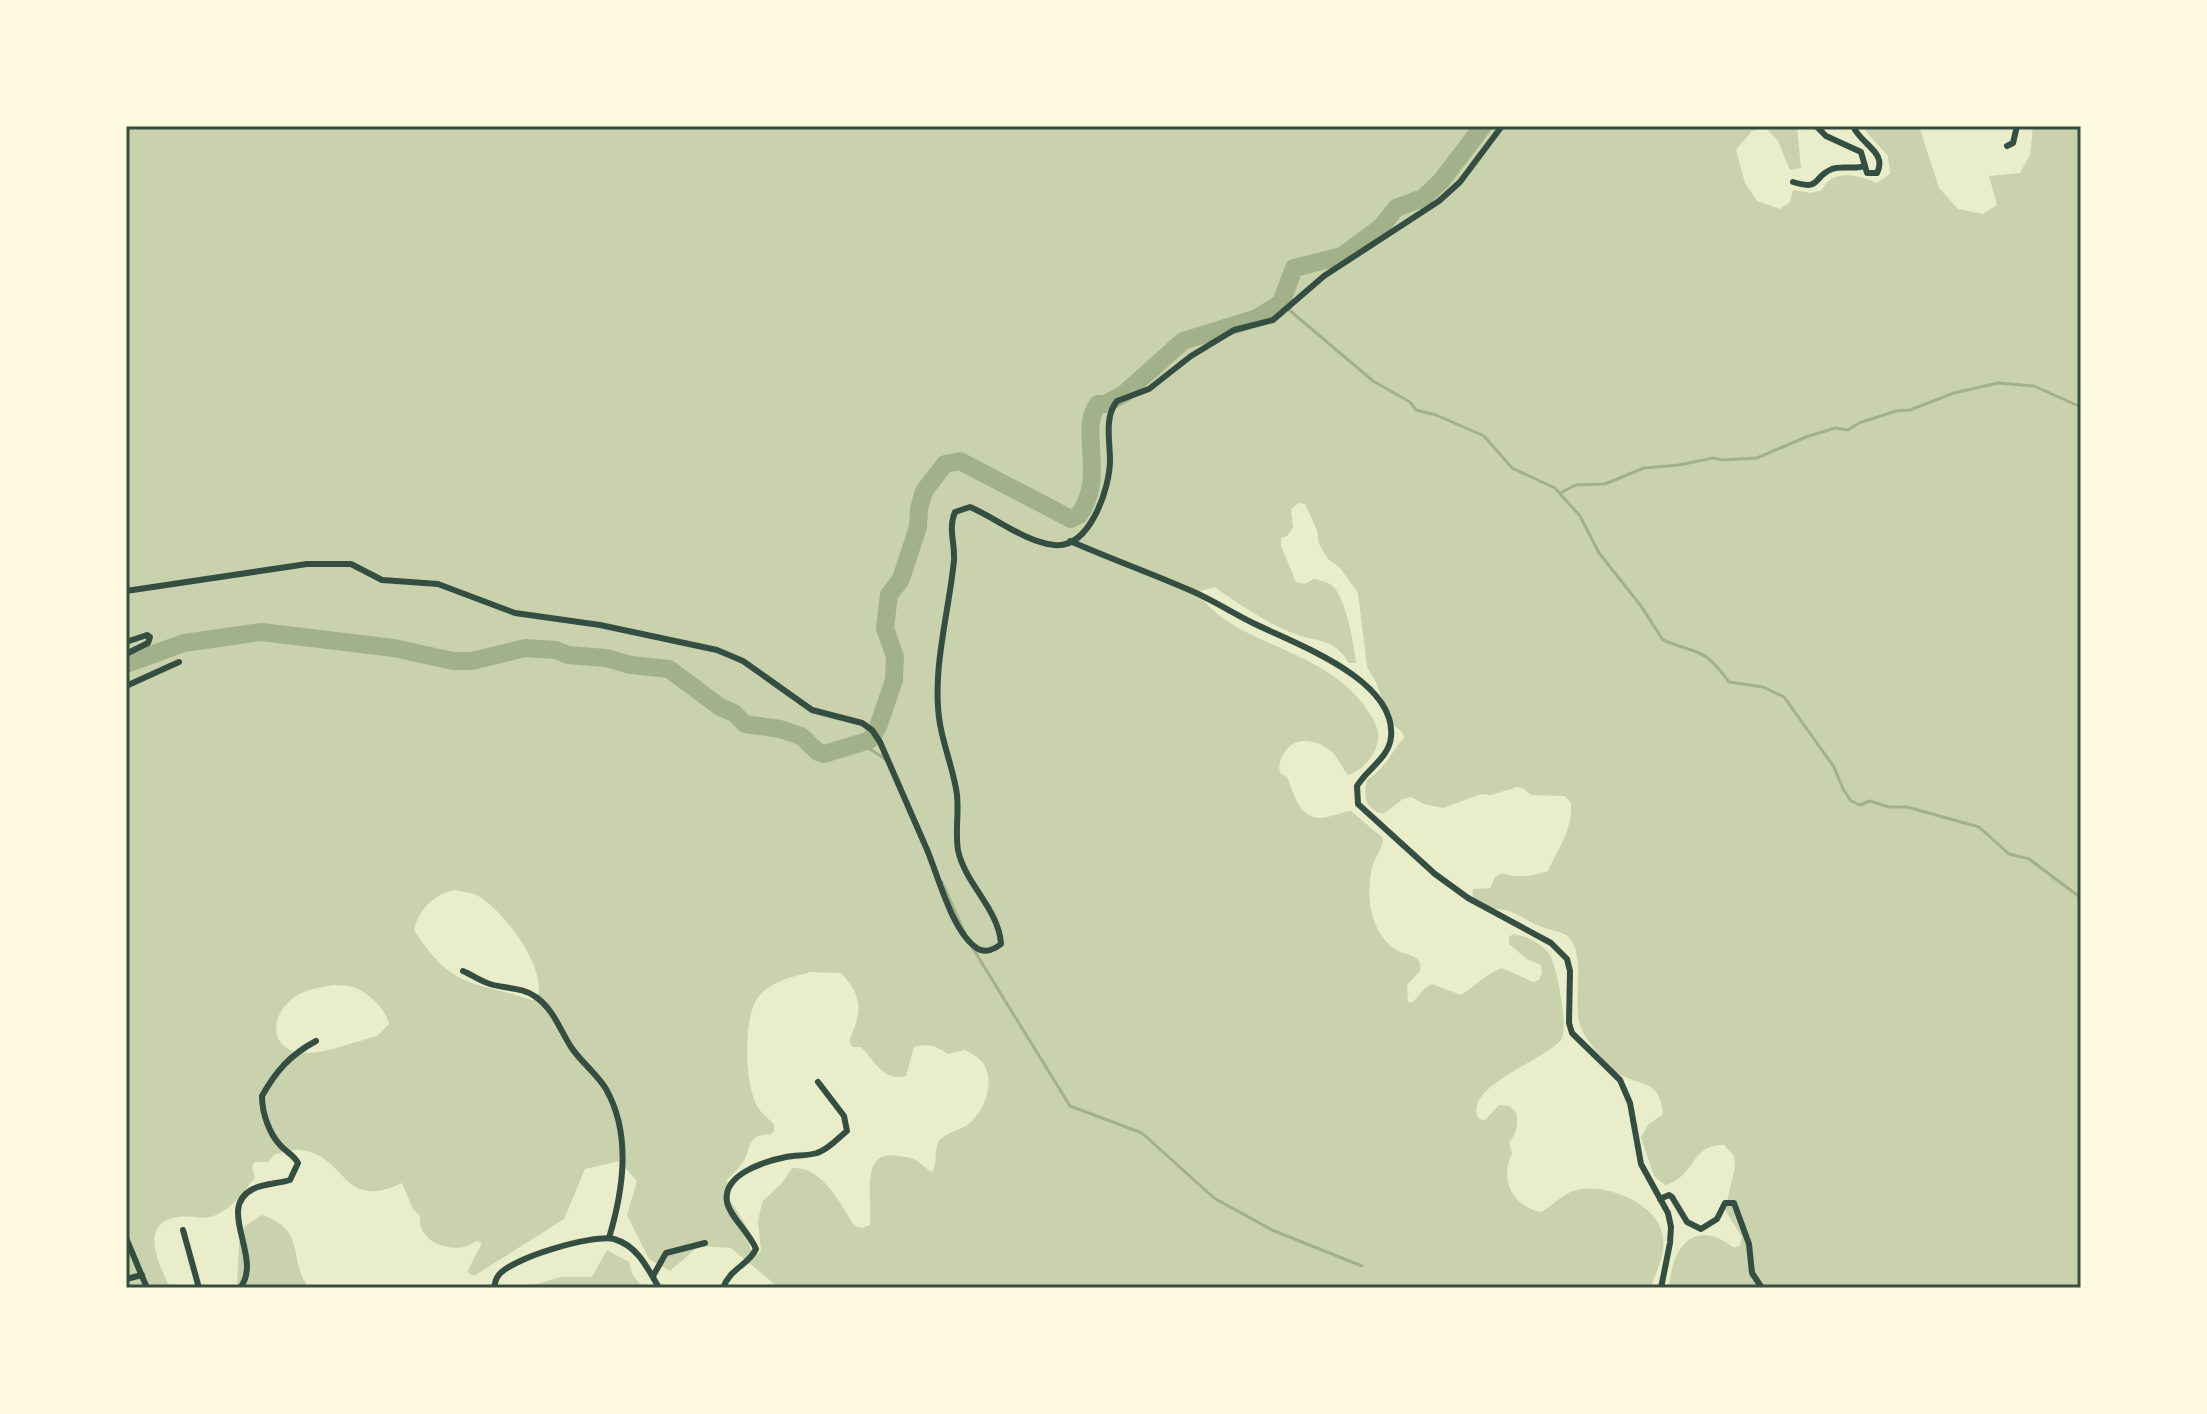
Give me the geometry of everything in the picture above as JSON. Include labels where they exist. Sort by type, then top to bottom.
[{"type":"street","points":[[126,591],[307,564],[351,564],[382,580],[438,584],[515,613],[600,625],[717,650],[743,661],[812,710],[862,723],[872,730],[927,848],[953,918],[976,948],[984,951],[1001,944],[1000,935],[963,866],[958,849],[955,778],[940,724],[940,663],[954,557],[951,521],[955,512],[970,507],[1033,539],[1054,545],[1070,541],[1085,531],[1095,517],[1108,485],[1110,417],[1117,401],[1149,389],[1191,356],[1234,330],[1273,320],[1324,276],[1439,201],[1460,182],[1502,126]]},
{"type":"street","points":[[1816,126],[1826,136],[1861,152],[1867,173],[1873,175],[1881,164],[1878,154],[1859,137],[1853,126]]},
{"type":"street","points":[[2007,146],[2013,143],[2017,126]]},
{"type":"street","points":[[1793,182],[1815,185],[1829,170],[1865,166]]},
{"type":"street","points":[[1070,541],[1195,592],[1254,624],[1315,650],[1355,676],[1377,698],[1387,715],[1392,735],[1382,758],[1357,786],[1356,799],[1360,808],[1435,874],[1468,898],[1551,943],[1567,959],[1572,1033],[1620,1080],[1630,1103],[1641,1164],[1671,1227],[1661,1288]]},
{"type":"street","points":[[126,642],[147,635],[151,639],[126,654]]},
{"type":"street","points":[[126,686],[179,662]]},
{"type":"street","points":[[463,971],[488,984],[520,989],[536,997],[551,1012],[572,1049],[607,1091],[618,1124],[623,1160],[621,1189],[609,1238]]},
{"type":"street","points":[[240,1288],[249,1266],[238,1220],[239,1204],[251,1190],[290,1180],[298,1163],[280,1145],[268,1125],[262,1096],[279,1068],[299,1050],[316,1041]]},
{"type":"street","points":[[723,1288],[732,1271],[751,1258],[756,1249],[727,1204],[732,1184],[744,1173],[771,1161],[821,1152],[847,1131],[844,1116],[818,1082]]},
{"type":"street","points":[[1660,1199],[1669,1195],[1672,1197],[1687,1222],[1701,1229],[1717,1219],[1725,1203],[1734,1203],[1749,1244],[1752,1273],[1762,1288]]},
{"type":"street","points":[[183,1230],[199,1288]]},
{"type":"street","points":[[126,1238],[147,1288]]},
{"type":"street","points":[[494,1288],[501,1273],[530,1257],[565,1245],[609,1238],[623,1243],[636,1253],[659,1288]]},
{"type":"street","points":[[653,1276],[666,1253],[705,1243]]},
{"type":"street","points":[[126,1279],[142,1275]]},
{"type":"green space","points":[[126,126],[1797,126],[1801,168],[1790,170],[1778,141],[1766,128],[1752,131],[1736,150],[1745,183],[1757,201],[1780,209],[1790,202],[1793,190],[1811,193],[1822,190],[1832,178],[1846,175],[1877,183],[1890,174],[1888,156],[1861,126],[1919,126],[1939,188],[1958,209],[1983,214],[1997,205],[1989,176],[2020,173],[2030,155],[2033,126],[2081,126],[2081,1288],[1669,1288],[1679,1251],[1692,1238],[1711,1236],[1734,1248],[1740,1245],[1742,1237],[1725,1210],[1735,1167],[1734,1156],[1724,1145],[1713,1146],[1698,1155],[1675,1181],[1665,1185],[1654,1176],[1641,1137],[1648,1125],[1663,1114],[1661,1103],[1655,1090],[1612,1068],[1582,1030],[1578,1007],[1577,954],[1573,943],[1566,935],[1513,913],[1479,905],[1473,896],[1473,889],[1490,888],[1495,877],[1502,873],[1525,876],[1548,871],[1567,830],[1571,803],[1565,796],[1531,795],[1517,787],[1491,795],[1481,794],[1443,808],[1411,797],[1403,799],[1383,814],[1369,806],[1365,792],[1367,780],[1388,760],[1404,738],[1403,733],[1390,722],[1376,682],[1367,667],[1358,593],[1340,568],[1328,559],[1319,544],[1317,530],[1305,504],[1299,503],[1291,509],[1293,528],[1281,538],[1281,546],[1296,582],[1304,584],[1314,579],[1336,590],[1347,615],[1356,663],[1349,663],[1330,644],[1271,623],[1215,587],[1200,591],[1200,596],[1233,625],[1309,662],[1342,682],[1373,719],[1378,731],[1377,745],[1373,755],[1353,773],[1348,775],[1329,749],[1310,741],[1298,742],[1287,749],[1280,760],[1279,770],[1287,777],[1301,808],[1311,816],[1322,818],[1351,811],[1383,838],[1370,878],[1371,911],[1385,940],[1396,950],[1420,962],[1420,971],[1407,985],[1408,1002],[1413,1002],[1432,984],[1461,995],[1502,968],[1533,982],[1539,980],[1541,965],[1527,959],[1509,944],[1509,937],[1513,934],[1534,941],[1550,955],[1563,1011],[1561,1040],[1493,1085],[1476,1107],[1479,1119],[1485,1120],[1499,1105],[1509,1106],[1516,1112],[1517,1128],[1509,1142],[1512,1153],[1508,1163],[1508,1182],[1516,1198],[1531,1209],[1541,1212],[1573,1191],[1598,1189],[1626,1197],[1650,1212],[1658,1222],[1663,1240],[1662,1254],[1651,1288],[779,1288],[731,1248],[699,1246],[670,1271],[649,1259],[627,1215],[637,1181],[619,1161],[585,1169],[564,1219],[474,1276],[467,1272],[482,1243],[476,1241],[456,1248],[440,1245],[427,1237],[420,1224],[420,1216],[413,1209],[402,1183],[367,1191],[346,1180],[316,1154],[298,1150],[275,1154],[268,1162],[255,1162],[252,1166],[255,1178],[220,1213],[165,1221],[158,1228],[155,1246],[170,1288],[126,1288]],"holes":[[[456,890],[480,897],[511,928],[536,971],[538,997],[532,1000],[465,980],[440,963],[428,949],[414,930],[420,915],[435,898]],[[810,972],[841,973],[854,990],[858,1006],[849,1041],[852,1047],[861,1047],[891,1076],[906,1076],[914,1047],[924,1045],[948,1054],[965,1050],[979,1058],[989,1081],[984,1104],[975,1117],[939,1141],[932,1172],[908,1157],[885,1156],[877,1160],[870,1179],[870,1225],[862,1228],[855,1226],[822,1180],[813,1173],[792,1168],[782,1183],[762,1202],[758,1222],[761,1251],[758,1254],[750,1249],[747,1227],[730,1200],[727,1180],[745,1159],[753,1140],[774,1131],[774,1125],[757,1106],[753,1096],[747,1050],[750,1019],[759,996],[783,980]],[[351,986],[376,1002],[389,1024],[377,1036],[325,1051],[309,1053],[287,1048],[277,1035],[278,1017],[292,999],[311,989]]]},
{"type":"green space","points":[[262,1215],[286,1229],[309,1288],[237,1288],[239,1243],[245,1226]]},
{"type":"green space","points":[[607,1250],[629,1262],[632,1274],[643,1288],[523,1288],[561,1277],[592,1277]]},
{"type":"waterway","points":[[126,664],[184,643],[261,632],[394,648],[453,661],[472,661],[525,648],[556,650],[568,655],[669,669],[720,707],[734,713],[745,724],[780,729],[801,736],[824,754],[867,741],[879,724],[894,680],[895,657],[885,628],[889,595],[901,579],[918,527],[924,491],[945,464],[960,461],[1071,519],[1079,515],[1091,484],[1091,427],[1098,404],[1106,404],[1125,393],[1183,341],[1257,318],[1281,303],[1294,268],[1342,256],[1381,227],[1396,208],[1423,198],[1441,181],[1483,126]]},
{"type":"waterway","points":[[1281,303],[1373,381],[1410,402],[1416,410],[1436,415],[1484,436],[1512,468],[1555,488],[1580,516],[1599,553],[1641,606],[1663,640],[1706,657],[1729,682],[1763,687],[1784,697],[1834,767],[1851,801],[1860,805],[1870,801],[1889,807],[1907,807],[1979,827],[2009,854],[2029,859],[2081,898]]},
{"type":"waterway","points":[[1562,492],[1576,485],[1605,484],[1644,468],[1713,458],[1757,458],[1806,437],[1835,428],[1848,430],[1859,423],[1896,411],[1910,410],[1954,393],[1998,383],[2034,386],[2081,407]]},
{"type":"waterway","points":[[867,741],[870,749],[885,759]]},
{"type":"waterway","points":[[942,882],[965,933]]},
{"type":"waterway","points":[[972,947],[1070,1106],[1142,1133],[1214,1198],[1272,1230],[1362,1266]]}]
